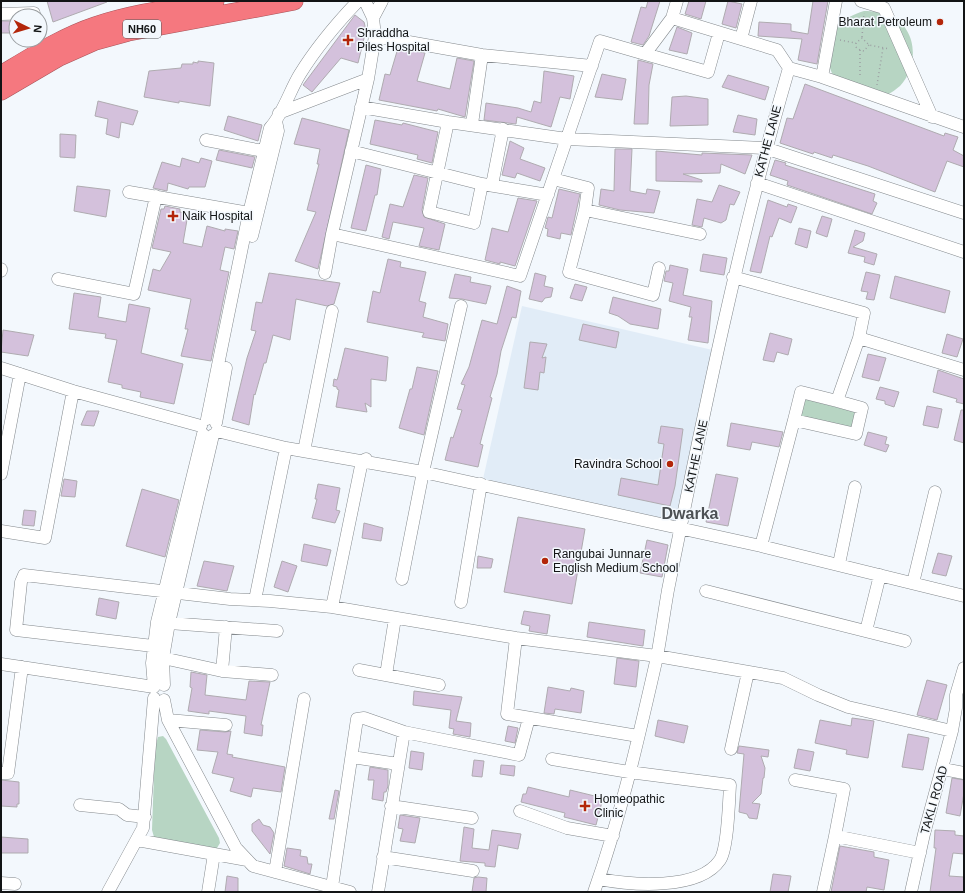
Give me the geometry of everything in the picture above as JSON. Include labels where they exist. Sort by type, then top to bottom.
[{"type":"highway","name":"NH60","points":[[1,75],[35,55],[94,26],[140,13],[214,1]]},
{"type":"highway","name":"NH60","points":[[35,55],[59,57],[95,41],[128,32],[294,1]]},
{"type":"highway","name":"NH60","points":[[1,91],[35,55]]},
{"type":"street","points":[[350,892],[253,866],[236,848],[168,720],[152,663],[153,646],[170,591],[209,428],[253,213],[263,151],[270,128],[278,117],[301,73],[340,20],[358,1]]},
{"type":"street","points":[[325,273],[332,234],[368,78],[375,36],[373,18],[364,1]]},
{"type":"street","points":[[373,18],[382,1]]},
{"type":"street","points":[[645,54],[672,18],[677,1]]},
{"type":"street","points":[[741,39],[751,1]]},
{"type":"street","points":[[822,77],[836,1]]},
{"type":"street","points":[[862,6],[884,8],[932,117]]},
{"type":"street","points":[[672,18],[778,50],[789,68],[822,77],[964,128]]},
{"type":"street","points":[[332,234],[395,243],[520,276],[600,41],[708,72],[719,33]]},
{"type":"street","points":[[375,36],[482,55],[592,66]]},
{"type":"street","points":[[472,124],[482,55]]},
{"type":"street","name":"KATHE LANE","points":[[594,892],[613,836],[657,656],[733,277],[765,148],[789,68]]},
{"type":"street","points":[[278,117],[368,78]]},
{"type":"street","points":[[361,107],[448,122],[472,124],[567,138],[765,148],[964,214]]},
{"type":"street","points":[[253,213],[278,131],[278,117]]},
{"type":"street","points":[[448,122],[429,212],[474,223],[487,185],[503,129]]},
{"type":"street","points":[[206,140],[263,151]]},
{"type":"street","points":[[351,151],[438,174],[487,185],[548,195]]},
{"type":"street","points":[[553,179],[588,188],[569,272],[653,295],[659,268]]},
{"type":"street","points":[[756,183],[964,252]]},
{"type":"street","points":[[129,192],[253,213]]},
{"type":"street","points":[[58,279],[134,294],[156,196]]},
{"type":"street","points":[[584,210],[700,234]]},
{"type":"street","points":[[733,277],[864,313],[859,338],[837,401]]},
{"type":"street","points":[[402,579],[461,306]]},
{"type":"street","points":[[304,451],[332,311]]},
{"type":"street","points":[[859,338],[964,370]]},
{"type":"street","points":[[1,368],[73,391],[286,448],[364,460],[481,484],[839,564],[964,596]]},
{"type":"street","points":[[1,474],[20,374]]},
{"type":"street","points":[[1,531],[45,538],[73,391]]},
{"type":"street","points":[[761,546],[794,420],[802,392],[862,408],[856,434],[794,420]]},
{"type":"street","points":[[255,600],[286,448]]},
{"type":"street","points":[[332,607],[364,460]]},
{"type":"street","points":[[461,602],[481,484]]},
{"type":"street","points":[[839,564],[855,487]]},
{"type":"street","points":[[913,583],[935,492]]},
{"type":"street","points":[[153,646],[16,630],[21,582],[24,575],[332,607],[516,638],[657,656],[783,678],[818,695],[848,707],[952,731]]},
{"type":"street","points":[[866,631],[880,575]]},
{"type":"street","points":[[108,892],[143,828],[163,658],[169,623],[170,591]]},
{"type":"street","points":[[706,591],[905,640]]},
{"type":"street","points":[[386,675],[395,618]]},
{"type":"street","points":[[169,623],[277,631]]},
{"type":"street","points":[[222,670],[226,627]]},
{"type":"street","points":[[516,638],[507,714],[638,736]]},
{"type":"street","points":[[163,658],[222,670],[272,675]]},
{"type":"street","points":[[1,664],[159,692]]},
{"type":"street","points":[[1,773],[8,773],[22,667]]},
{"type":"street","name":"TAKLI ROAD","points":[[912,892],[920,854],[952,731],[962,707],[956,695],[964,668]]},
{"type":"street","points":[[358,670],[439,685]]},
{"type":"street","points":[[731,749],[748,672]]},
{"type":"street","points":[[275,872],[304,699]]},
{"type":"street","points":[[332,887],[357,719],[364,718],[404,732],[519,755],[529,718]]},
{"type":"street","points":[[168,720],[226,725]]},
{"type":"street","points":[[378,892],[404,732]]},
{"type":"street","points":[[352,757],[398,764]]},
{"type":"street","points":[[552,759],[629,772],[730,785],[728,823],[721,859],[712,869],[694,877],[662,885],[627,884],[599,879]]},
{"type":"street","points":[[943,769],[964,773]]},
{"type":"street","points":[[795,780],[844,789],[823,892]]},
{"type":"street","points":[[80,805],[119,809],[127,815],[145,817]]},
{"type":"street","points":[[391,806],[472,818]]},
{"type":"street","points":[[520,812],[567,828],[613,836]]},
{"type":"street","points":[[835,836],[920,854]]},
{"type":"street","points":[[137,840],[247,860]]},
{"type":"street","points":[[208,892],[214,854]]},
{"type":"street","points":[[383,857],[473,871]]},
{"type":"street","points":[[1,883],[15,884]]},
{"type":"path","points":[[862,6],[862,38],[869,46],[895,50]]},
{"type":"path","points":[[856,43],[862,38]]},
{"type":"path","points":[[838,39],[856,43]]},
{"type":"path","points":[[856,43],[856,47],[860,50],[860,75]]},
{"type":"path","points":[[860,50],[864,51],[869,46]]},
{"type":"path","points":[[875,96],[884,48]]},
{"type":"shaded area","points":[[522,306],[717,351],[678,523],[483,479]]},
{"type":"green space","points":[[864,11],[877,12],[890,16],[899,22],[906,29],[913,48],[913,58],[906,78],[898,88],[884,96],[863,92],[838,82],[831,72],[829,65],[831,41],[836,29],[844,20]]},
{"type":"green space","points":[[805,399],[855,412],[852,428],[800,417]]},
{"type":"green space","points":[[163,736],[219,838],[220,843],[217,848],[212,849],[160,840],[154,837],[152,830],[155,747],[158,737]]},
{"type":"building","points":[[47,1],[107,1],[107,2],[53,22]]},
{"type":"building","points":[[648,1],[660,1],[649,36],[643,45],[631,42],[641,7],[646,8]]},
{"type":"building","points":[[689,1],[706,1],[701,19],[685,14]]},
{"type":"building","points":[[728,1],[742,4],[736,28],[722,24]]},
{"type":"building","points":[[813,1],[828,1],[817,64],[798,60],[802,39],[758,36],[759,22],[791,24],[791,31],[808,34]]},
{"type":"building","points":[[355,15],[364,22],[366,30],[358,63],[341,58],[312,92],[303,85]]},
{"type":"building","points":[[1,21],[8,21],[8,33],[1,33]]},
{"type":"building","points":[[677,27],[692,33],[687,54],[669,50]]},
{"type":"building","points":[[398,48],[425,53],[417,81],[450,89],[457,58],[474,61],[465,117],[438,109],[437,111],[379,100],[385,74],[390,75]]},
{"type":"building","points":[[638,60],[653,64],[649,85],[648,124],[634,124]]},
{"type":"building","points":[[198,61],[214,63],[210,106],[179,101],[179,103],[144,97],[149,71],[181,68],[182,64],[193,64],[193,62],[198,63]]},
{"type":"building","points":[[544,71],[574,76],[570,99],[560,97],[551,127],[517,117],[516,124],[484,120],[486,103],[518,108],[531,112],[534,101],[541,103]]},
{"type":"building","points":[[602,74],[626,79],[622,100],[595,97]]},
{"type":"building","points":[[728,75],[769,87],[765,100],[722,87]]},
{"type":"building","points":[[805,84],[944,136],[945,133],[958,137],[953,150],[964,156],[964,167],[947,161],[935,192],[868,166],[833,155],[832,158],[814,152],[813,154],[780,143],[787,118],[793,119]]},
{"type":"building","points":[[686,96],[708,99],[708,125],[670,126],[672,97]]},
{"type":"building","points":[[98,101],[138,111],[133,125],[121,122],[119,138],[106,134],[108,119],[95,116]]},
{"type":"building","points":[[738,115],[757,119],[755,135],[733,132]]},
{"type":"building","points":[[228,116],[262,125],[258,141],[224,130]]},
{"type":"building","points":[[302,118],[349,130],[318,269],[295,261],[316,212],[307,210],[319,164],[317,164],[320,149],[294,144]]},
{"type":"building","points":[[375,120],[402,125],[403,123],[438,132],[432,163],[417,159],[418,155],[370,144]]},
{"type":"building","points":[[60,134],[76,135],[75,158],[60,157]]},
{"type":"building","points":[[510,141],[524,148],[520,159],[545,168],[540,181],[517,173],[515,178],[502,175]]},
{"type":"building","points":[[615,149],[632,149],[630,191],[646,194],[647,189],[660,191],[654,213],[620,210],[599,205],[601,189],[614,191]]},
{"type":"building","points":[[219,150],[255,157],[252,168],[216,160]]},
{"type":"building","points":[[656,151],[702,155],[702,153],[752,155],[745,174],[721,164],[720,173],[683,174],[702,180],[702,182],[656,181]]},
{"type":"building","points":[[182,158],[199,163],[201,158],[212,161],[205,187],[189,187],[188,189],[168,183],[167,191],[153,188],[162,162],[180,167]]},
{"type":"building","points":[[775,160],[786,163],[785,165],[875,194],[873,201],[877,203],[872,214],[787,185],[788,181],[770,175]]},
{"type":"building","points":[[366,165],[381,169],[377,195],[375,195],[366,231],[351,228]]},
{"type":"building","points":[[414,175],[428,178],[422,210],[424,217],[445,224],[439,250],[419,246],[424,228],[393,222],[389,239],[382,237],[390,204],[403,207]]},
{"type":"building","points":[[719,185],[740,192],[734,205],[730,204],[726,220],[721,223],[704,218],[702,227],[692,225],[697,199],[712,202]]},
{"type":"building","points":[[77,186],[110,190],[106,217],[74,211]]},
{"type":"building","points":[[559,189],[580,194],[571,235],[561,233],[560,239],[547,236],[548,229],[545,228],[548,217],[552,218]]},
{"type":"building","points":[[518,198],[537,201],[515,266],[485,260],[492,228],[508,232]]},
{"type":"building","points":[[768,200],[787,207],[788,204],[797,207],[791,223],[779,218],[772,237],[770,236],[761,273],[750,271]]},
{"type":"building","points":[[165,206],[180,209],[180,212],[188,214],[183,243],[202,247],[207,226],[225,231],[225,229],[238,231],[234,249],[225,247],[220,270],[229,272],[211,361],[181,356],[188,329],[185,329],[191,299],[148,290],[153,269],[160,271],[171,252],[152,248],[161,209],[164,209]]},
{"type":"building","points":[[822,216],[832,219],[827,237],[816,233]]},
{"type":"building","points":[[799,228],[811,231],[807,248],[795,244]]},
{"type":"building","points":[[855,230],[865,233],[863,241],[853,247],[877,254],[874,265],[864,262],[865,257],[848,253]]},
{"type":"building","points":[[703,254],[727,258],[724,275],[700,271]]},
{"type":"building","points":[[388,259],[401,262],[400,267],[426,272],[419,301],[426,303],[423,317],[448,324],[445,341],[422,337],[424,333],[367,322],[373,291],[380,293]]},
{"type":"building","points":[[670,265],[688,269],[683,295],[712,301],[708,343],[688,340],[692,317],[689,317],[691,307],[669,301],[673,283],[664,281],[666,271],[669,271]]},
{"type":"building","points":[[866,272],[880,275],[874,300],[866,299],[868,292],[861,291]]},
{"type":"building","points":[[269,273],[340,283],[334,304],[327,306],[296,299],[290,340],[273,335],[266,363],[264,363],[255,395],[254,394],[249,425],[232,420],[247,358],[256,331],[251,330],[256,302],[262,303]]},
{"type":"building","points":[[535,273],[546,276],[544,286],[553,288],[551,297],[545,298],[542,302],[529,299]]},
{"type":"building","points":[[455,274],[471,277],[470,282],[491,286],[486,304],[449,298]]},
{"type":"building","points":[[895,276],[950,291],[945,313],[890,298]]},
{"type":"building","points":[[575,284],[587,287],[582,301],[570,298]]},
{"type":"building","points":[[507,286],[521,291],[516,318],[512,317],[501,351],[497,374],[490,397],[492,398],[480,444],[483,445],[478,467],[445,460],[451,437],[453,438],[462,410],[457,409],[465,385],[461,384],[469,367],[482,320],[497,324]]},
{"type":"building","points":[[74,293],[101,297],[98,317],[126,322],[129,304],[150,308],[141,353],[183,364],[174,404],[140,397],[141,392],[122,388],[122,385],[108,382],[117,340],[105,338],[106,334],[69,329]]},
{"type":"building","points":[[613,297],[661,309],[658,329],[630,324],[618,316],[609,313]]},
{"type":"building","points":[[583,324],[619,332],[616,348],[579,340]]},
{"type":"building","points":[[3,330],[34,335],[28,356],[1,352]]},
{"type":"building","points":[[770,333],[792,339],[788,355],[777,352],[774,362],[763,360]]},
{"type":"building","points":[[947,334],[963,339],[957,357],[942,353]]},
{"type":"building","points":[[530,342],[547,344],[542,358],[546,357],[544,373],[540,372],[538,390],[524,388]]},
{"type":"building","points":[[345,348],[388,357],[386,381],[371,379],[371,407],[365,403],[367,412],[336,407],[339,390],[337,387],[333,386],[334,379],[337,380]]},
{"type":"building","points":[[868,354],[886,358],[879,381],[862,377]]},
{"type":"building","points":[[417,367],[438,371],[424,435],[399,428],[410,389],[412,389]]},
{"type":"building","points":[[938,370],[964,379],[964,404],[956,402],[957,399],[933,392]]},
{"type":"building","points":[[880,387],[899,392],[894,407],[885,404],[885,401],[876,399]]},
{"type":"building","points":[[927,406],[942,409],[938,428],[923,425]]},
{"type":"building","points":[[961,410],[964,410],[964,443],[954,440]]},
{"type":"building","points":[[87,411],[99,411],[94,426],[81,425]]},
{"type":"building","points":[[731,423],[783,432],[779,447],[752,442],[750,450],[727,446]]},
{"type":"building","points":[[661,426],[683,429],[675,486],[670,506],[618,495],[621,478],[658,485],[664,444],[658,443]]},
{"type":"building","points":[[868,432],[887,437],[885,444],[889,445],[886,452],[864,445]]},
{"type":"building","points":[[716,474],[738,478],[728,526],[706,522]]},
{"type":"building","points":[[64,479],[77,481],[75,497],[61,496]]},
{"type":"building","points":[[318,484],[340,488],[336,510],[340,511],[335,523],[312,518],[317,499],[315,499]]},
{"type":"building","points":[[142,489],[179,500],[165,557],[126,546]]},
{"type":"building","points":[[24,510],[36,511],[34,526],[22,525]]},
{"type":"building","name":"Rangubai Junnare English Medium School","points":[[518,517],[585,529],[572,604],[504,592]]},
{"type":"building","points":[[364,523],[383,528],[381,541],[362,538]]},
{"type":"building","points":[[647,540],[668,545],[662,577],[640,573]]},
{"type":"building","points":[[304,544],[331,550],[327,566],[301,561]]},
{"type":"building","points":[[938,553],[952,556],[946,576],[932,573]]},
{"type":"building","points":[[478,556],[493,559],[491,568],[477,568]]},
{"type":"building","points":[[204,561],[234,566],[227,591],[197,586]]},
{"type":"building","points":[[282,561],[297,566],[288,592],[274,587]]},
{"type":"building","points":[[99,598],[119,602],[116,619],[96,615]]},
{"type":"building","points":[[524,611],[550,615],[547,634],[529,631],[530,626],[521,624]]},
{"type":"building","points":[[589,622],[645,630],[643,646],[587,637]]},
{"type":"building","points":[[617,658],[639,661],[636,687],[614,684]]},
{"type":"building","points":[[191,672],[207,675],[205,695],[246,700],[249,681],[270,682],[261,725],[263,725],[262,736],[244,733],[246,716],[209,711],[209,714],[188,711],[192,688],[190,687]]},
{"type":"building","points":[[927,680],[947,685],[937,720],[917,715]]},
{"type":"building","points":[[548,687],[570,691],[571,688],[584,691],[581,713],[555,709],[554,714],[544,713]]},
{"type":"building","points":[[414,691],[462,697],[456,721],[471,723],[470,737],[453,734],[454,729],[449,728],[451,710],[413,705]]},
{"type":"building","points":[[852,718],[874,721],[868,758],[846,754],[847,750],[815,743],[820,720],[851,726]]},
{"type":"building","points":[[658,720],[688,726],[684,743],[655,736]]},
{"type":"building","points":[[508,726],[518,728],[515,743],[505,741]]},
{"type":"building","points":[[200,730],[231,731],[227,754],[233,755],[232,757],[285,767],[281,792],[253,788],[251,797],[230,791],[234,778],[212,773],[218,752],[197,750]]},
{"type":"building","points":[[908,734],[929,738],[923,770],[902,767]]},
{"type":"building","points":[[739,746],[769,750],[768,757],[761,756],[765,768],[761,794],[752,803],[760,804],[757,819],[749,818],[747,814],[739,812],[744,754],[737,753]]},
{"type":"building","points":[[798,749],[814,752],[810,771],[794,768]]},
{"type":"building","points":[[411,751],[424,753],[422,770],[409,768]]},
{"type":"building","points":[[474,760],[484,761],[482,777],[472,776]]},
{"type":"building","points":[[501,765],[515,766],[514,776],[500,774]]},
{"type":"building","points":[[370,767],[388,770],[388,786],[386,792],[384,792],[383,801],[372,799],[374,780],[368,780]]},
{"type":"building","points":[[952,778],[964,780],[964,793],[960,816],[946,813]]},
{"type":"building","points":[[1,780],[19,782],[19,804],[17,804],[17,807],[1,806]]},
{"type":"building","points":[[528,787],[569,797],[570,790],[603,798],[596,825],[564,817],[565,813],[521,802],[523,794],[526,794]]},
{"type":"building","points":[[335,790],[339,791],[334,819],[329,819]]},
{"type":"building","points":[[400,815],[420,818],[415,843],[400,841],[403,829],[398,828]]},
{"type":"building","points":[[259,819],[263,825],[270,827],[274,833],[270,854],[252,831],[252,824]]},
{"type":"building","points":[[464,827],[474,829],[472,848],[489,850],[492,830],[521,834],[518,849],[498,845],[495,867],[485,866],[485,863],[460,861]]},
{"type":"building","points":[[935,830],[955,831],[955,835],[964,836],[964,854],[953,853],[949,876],[964,877],[964,892],[930,892],[936,848],[934,848]]},
{"type":"building","points":[[1,837],[28,839],[28,853],[1,853]]},
{"type":"building","points":[[840,846],[874,852],[874,857],[889,860],[884,890],[867,887],[866,892],[831,892]]},
{"type":"building","points":[[287,848],[301,850],[300,856],[307,857],[308,864],[312,864],[310,874],[284,866]]},
{"type":"building","points":[[773,874],[791,876],[788,892],[770,892]]},
{"type":"building","points":[[227,876],[238,878],[238,892],[225,892]]},
{"type":"building","points":[[474,878],[487,878],[486,892],[472,892]]},
{"type":"place","name":"Bharat Petroleum","points":[[940,22]]},
{"type":"place","name":"Shraddha Piles Hospital","points":[[348,40]]},
{"type":"place","name":"Naik Hospital","points":[[173,216]]},
{"type":"place","name":"Ravindra School","points":[[670,464]]},
{"type":"place","name":"Rangubai Junnare English Medium School","points":[[545,561]]},
{"type":"place","name":"Homeopathic Clinic","points":[[585,806]]},
{"type":"district","name":"Dwarka","points":[[690,513]]}]
